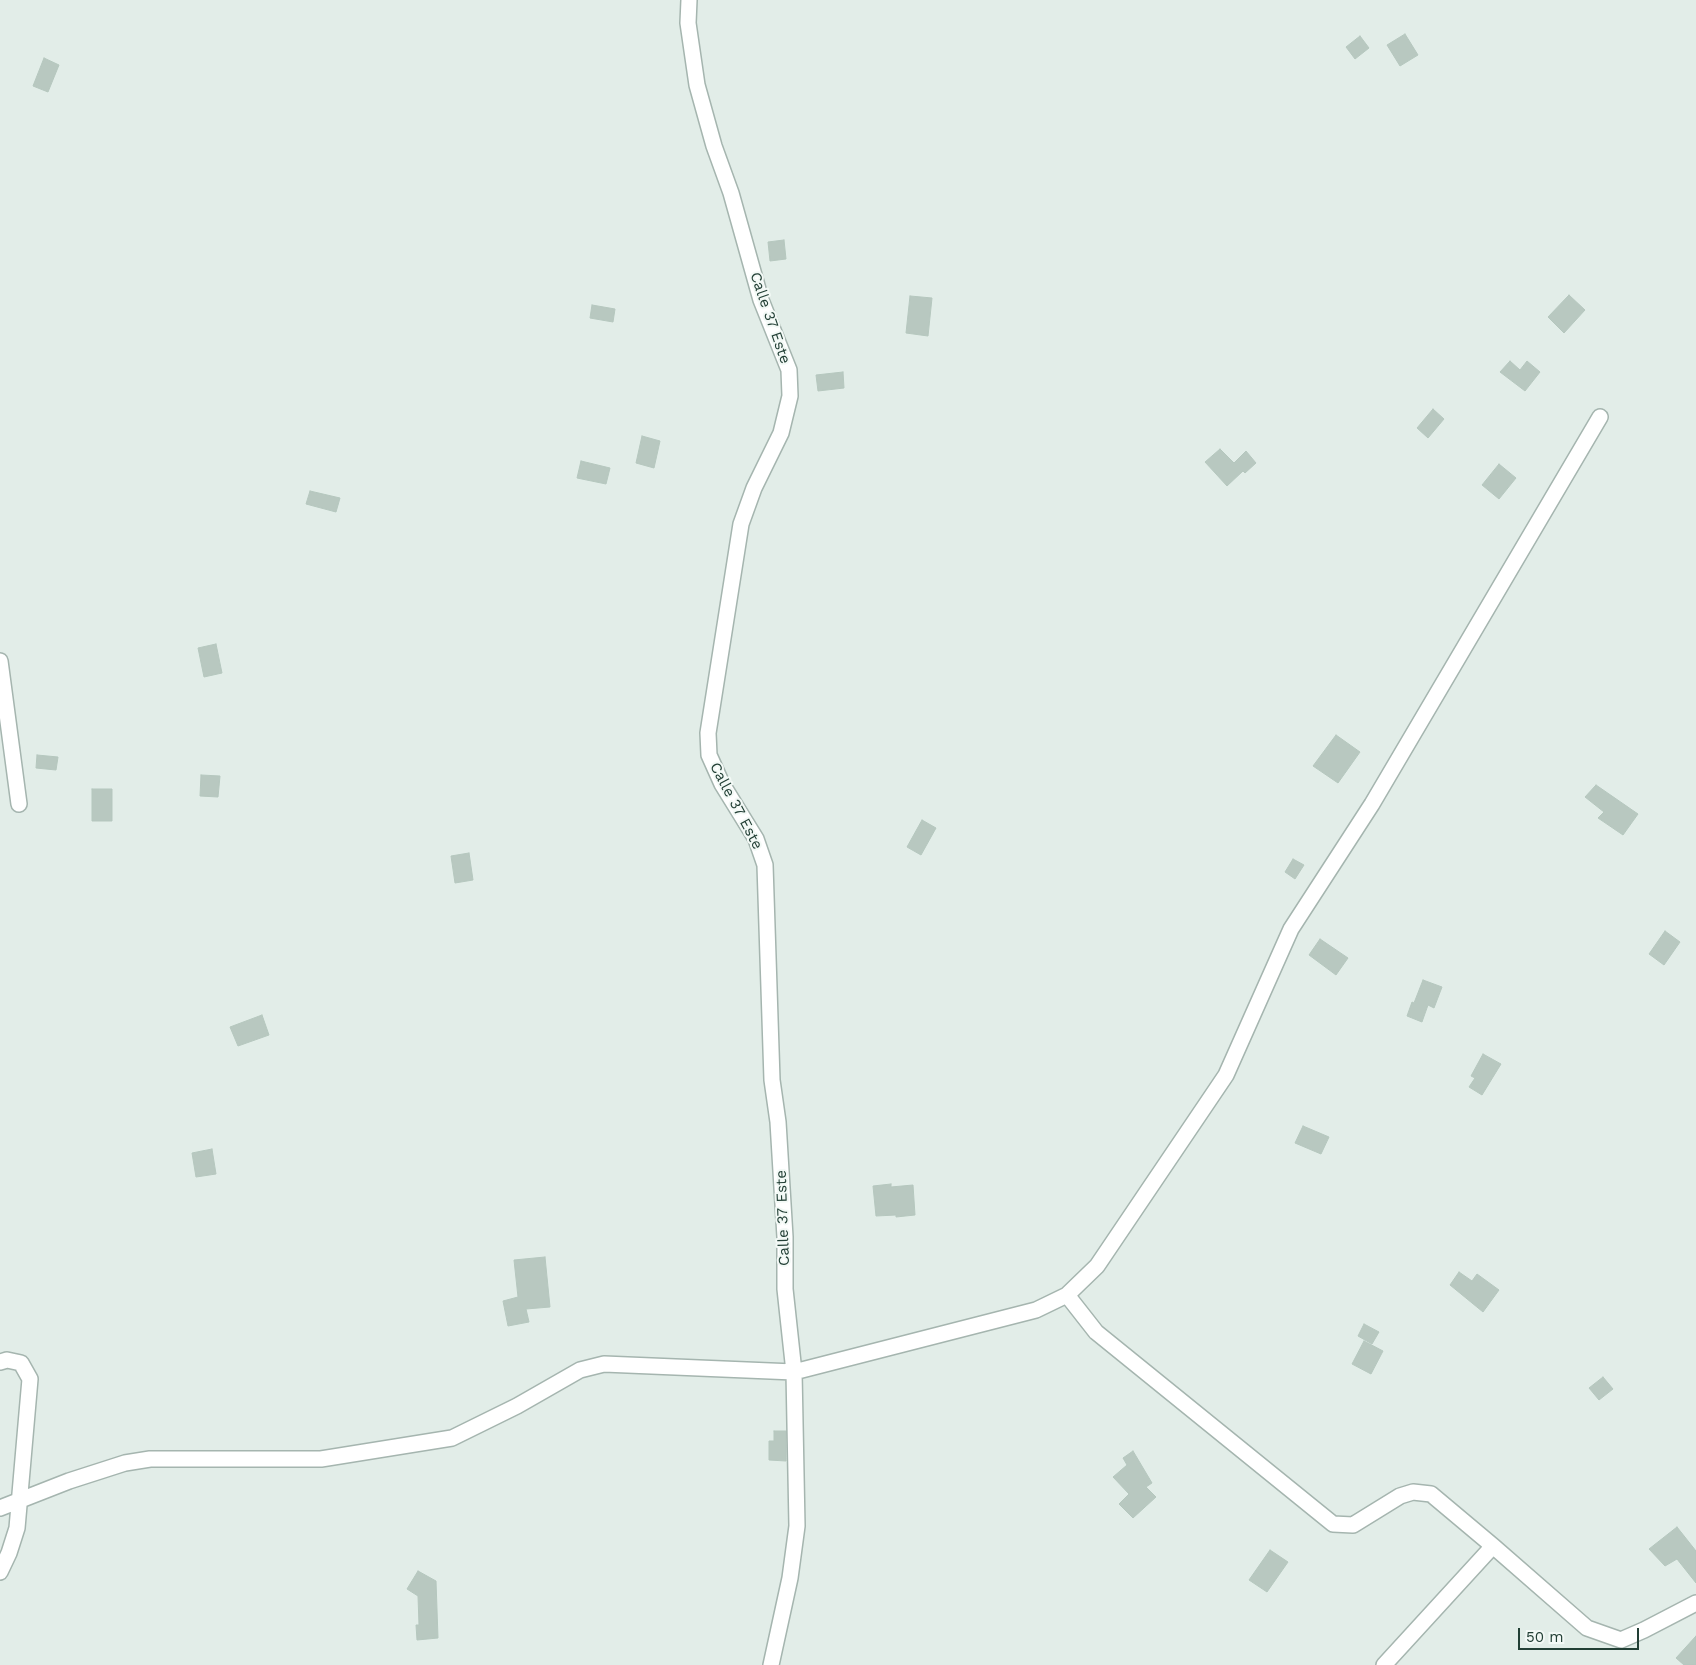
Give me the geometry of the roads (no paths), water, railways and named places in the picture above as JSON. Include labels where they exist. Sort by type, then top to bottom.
[{"type":"street","name":"Calle 37 Este","points":[[690,0],[688,23],[697,85],[762,300],[789,370],[790,396],[782,433],[754,488],[741,524],[708,733],[709,754],[722,784],[756,839],[766,866],[772,1080],[778,1122],[786,1237],[785,1289],[794,1372],[797,1526],[790,1578],[771,1665]]},
{"type":"street","points":[[0,1508],[99,1470],[150,1459],[321,1459],[452,1438],[517,1406],[580,1370],[604,1364],[794,1372],[1036,1310],[1067,1295],[1097,1266],[1226,1075],[1291,929],[1372,804],[1600,417]]},
{"type":"street","points":[[0,662],[19,804]]},
{"type":"street","points":[[1067,1295],[1096,1332],[1333,1524],[1353,1525],[1400,1496],[1413,1492],[1430,1494],[1587,1628],[1621,1640],[1696,1603]]},
{"type":"street","points":[[0,1362],[7,1360],[21,1363],[30,1379],[17,1528],[9,1553],[0,1572]]},
{"type":"street","points":[[1384,1665],[1493,1546]]}]
